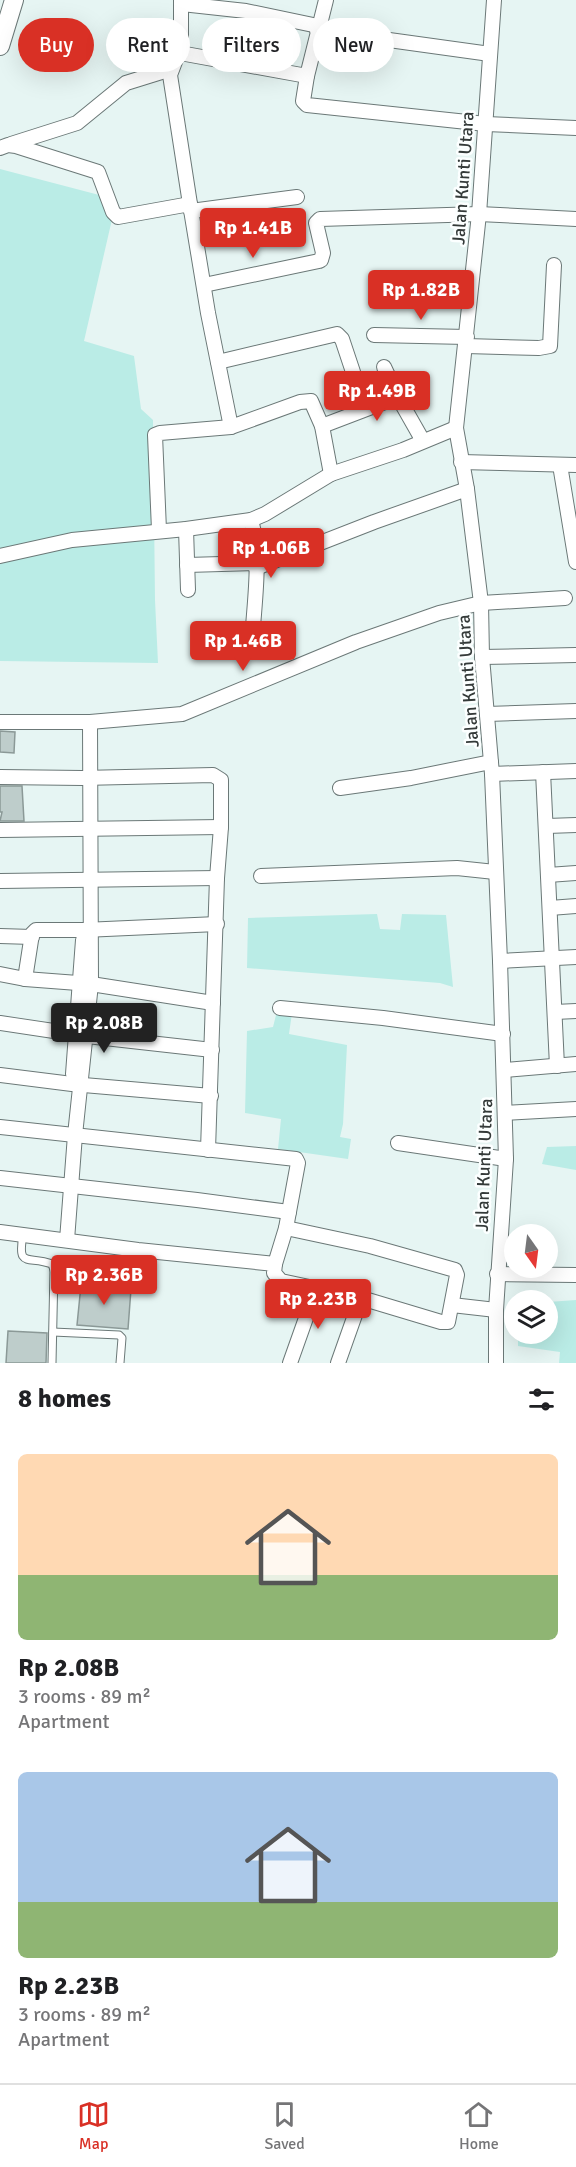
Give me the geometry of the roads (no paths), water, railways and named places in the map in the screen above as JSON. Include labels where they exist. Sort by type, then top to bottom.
[{"type":"street","points":[[321,18],[326,0]]},
{"type":"street","name":"Jalan Kunti Utara","points":[[494,0],[479,214],[456,428],[467,489],[481,603],[482,657],[491,768],[500,961],[506,1159],[497,1274],[496,1363]]},
{"type":"street","points":[[181,18],[182,2],[246,11],[313,27]]},
{"type":"street","points":[[0,46],[5,4]]},
{"type":"street","points":[[394,39],[490,54]]},
{"type":"street","points":[[313,50],[303,101],[307,105],[486,124],[576,128]]},
{"type":"street","points":[[190,55],[307,76]]},
{"type":"street","points":[[4,147],[77,123],[126,83],[161,72]]},
{"type":"street","points":[[170,72],[190,208],[231,426]]},
{"type":"street","points":[[4,147],[98,172],[114,214],[118,217],[297,197]]},
{"type":"street","points":[[204,285],[321,260],[322,253],[316,223],[320,219],[479,214],[576,219]]},
{"type":"street","points":[[374,335],[539,348],[550,346],[554,265]]},
{"type":"street","points":[[218,362],[337,334],[340,335],[353,372]]},
{"type":"street","points":[[384,367],[423,441]]},
{"type":"street","points":[[322,426],[398,397]]},
{"type":"street","points":[[159,530],[155,435],[231,426],[307,400],[313,402],[322,426],[331,474]]},
{"type":"street","points":[[0,556],[72,540],[251,520],[331,474],[456,428]]},
{"type":"street","points":[[461,462],[576,465]]},
{"type":"street","points":[[560,465],[576,562]]},
{"type":"street","points":[[187,565],[256,566],[467,489]]},
{"type":"street","points":[[251,520],[255,539],[256,566],[252,642]]},
{"type":"street","points":[[186,529],[188,590]]},
{"type":"street","points":[[0,722],[86,722],[160,717],[192,711],[356,642],[440,613],[481,603],[565,598]]},
{"type":"street","points":[[482,657],[576,655]]},
{"type":"street","points":[[487,714],[576,711]]},
{"type":"street","points":[[62,1240],[81,1035],[88,930],[86,722]]},
{"type":"street","points":[[340,788],[491,768],[543,772],[576,771]]},
{"type":"street","points":[[543,772],[557,1066]]},
{"type":"street","points":[[0,777],[216,776],[221,780],[208,1150]]},
{"type":"street","points":[[547,826],[576,825]]},
{"type":"street","points":[[0,830],[221,827]]},
{"type":"street","points":[[261,876],[458,868],[495,872]]},
{"type":"street","points":[[548,875],[576,873]]},
{"type":"street","points":[[0,881],[217,878]]},
{"type":"street","points":[[550,908],[576,906]]},
{"type":"street","points":[[25,979],[33,932],[37,930],[217,924]]},
{"type":"street","points":[[0,936],[32,937]]},
{"type":"street","points":[[500,961],[576,957]]},
{"type":"street","points":[[0,974],[213,1003]]},
{"type":"street","points":[[280,1008],[383,1018],[503,1035]]},
{"type":"street","points":[[555,1012],[576,1011]]},
{"type":"street","points":[[0,1023],[212,1050]]},
{"type":"street","points":[[504,1071],[576,1064]]},
{"type":"street","points":[[0,1075],[211,1096]]},
{"type":"street","points":[[505,1113],[576,1109]]},
{"type":"street","points":[[0,1127],[296,1159],[298,1163],[286,1228],[275,1264],[274,1273],[279,1279],[361,1298],[445,1323],[448,1320],[457,1275],[456,1271],[451,1268],[370,1246],[286,1228]]},
{"type":"street","points":[[398,1143],[506,1159]]},
{"type":"street","points":[[0,1178],[289,1212]]},
{"type":"street","points":[[0,1232],[138,1250],[275,1264]]},
{"type":"street","points":[[497,1274],[576,1275]]},
{"type":"street","points":[[290,1363],[317,1287]]},
{"type":"street","points":[[338,1363],[361,1298]]},
{"type":"street","points":[[452,1305],[496,1310]]},
{"type":"lane","points":[[23,1235],[22,1256],[28,1260],[52,1264],[54,1270],[52,1363]]},
{"type":"lane","points":[[54,1270],[129,1271],[137,1264],[138,1250]]},
{"type":"lane","points":[[53,1332],[119,1335],[122,1339],[120,1363]]}]
